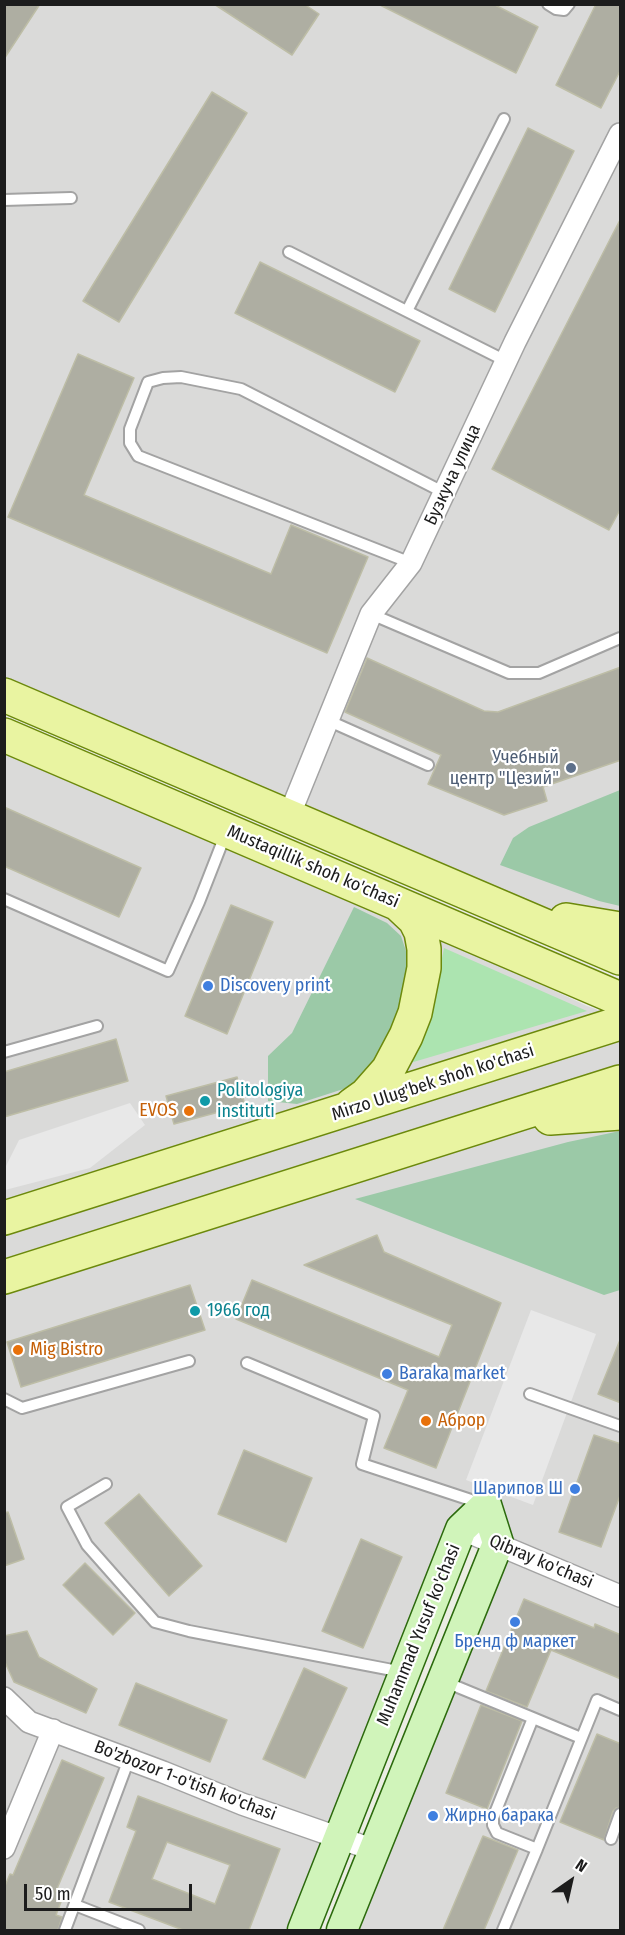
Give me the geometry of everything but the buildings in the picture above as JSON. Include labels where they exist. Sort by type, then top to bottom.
[{"type":"main road","name":"Mustaqillik shoh ko'chasi","points":[[4,694],[621,957]]},
{"type":"main road","name":"Mustaqillik shoh ko'chasi","points":[[4,735],[621,999]]},
{"type":"main road","points":[[344,1111],[366,1095],[388,1070],[415,1013],[424,968],[422,932],[416,920],[394,901]]},
{"type":"main road","points":[[513,912],[621,929]]},
{"type":"main road","name":"Mirzo Ulug'bek shoh ko'chasi","points":[[4,1218],[621,1023]]},
{"type":"main road","points":[[4,1277],[621,1082]]},
{"type":"main road","points":[[494,1122],[621,1113]]},
{"type":"street","name":"Бузкуча улица","points":[[289,816],[371,614],[411,563],[506,361],[621,134]]},
{"type":"street","name":"Muhammad Yusuf ko'chasi","points":[[303,1930],[461,1529],[486,1505]]},
{"type":"street","points":[[342,1930],[498,1543],[486,1505]]},
{"type":"street","name":"Qibray ko'chasi","points":[[461,1529],[621,1596]]},
{"type":"street","name":"Bo'zbozor 1-o'tish ko'chasi","points":[[4,1698],[29,1722],[242,1804],[374,1850]]},
{"type":"street","points":[[4,1848],[53,1730]]},
{"type":"lane","points":[[548,4],[556,9],[564,10],[569,4]]},
{"type":"lane","points":[[407,311],[504,119]]},
{"type":"lane","points":[[4,200],[71,198]]},
{"type":"lane","points":[[289,252],[506,361]]},
{"type":"lane","points":[[411,563],[138,456],[130,443],[130,429],[148,382],[181,377],[242,389],[445,493]]},
{"type":"lane","points":[[371,614],[510,673],[539,673],[621,638]]},
{"type":"lane","points":[[327,720],[428,765]]},
{"type":"lane","points":[[4,899],[168,971],[228,830]]},
{"type":"lane","points":[[4,1052],[97,1026]]},
{"type":"lane","points":[[4,1399],[22,1408],[189,1361]]},
{"type":"lane","points":[[247,1363],[374,1416],[362,1464],[486,1505]]},
{"type":"lane","points":[[530,1394],[621,1426]]},
{"type":"lane","points":[[106,1484],[67,1507],[87,1545],[155,1622],[189,1631],[404,1672]]},
{"type":"lane","points":[[443,1681],[581,1738]]},
{"type":"lane","points":[[503,1930],[597,1700],[621,1710]]},
{"type":"lane","points":[[533,1718],[493,1818],[493,1825],[497,1833],[537,1849]]},
{"type":"lane","points":[[65,1930],[129,1759]]},
{"type":"lane","points":[[611,1839],[621,1814]]},
{"type":"lane","points":[[75,1905],[139,1930]]},
{"type":"shaded area","points":[[4,5],[620,5],[620,929],[513,912],[5,695]]},
{"type":"shaded area","points":[[4,749],[389,913],[587,1006],[620,1018],[620,1930],[342,1930],[498,1543],[487,1505],[299,1930],[5,1930]]},
{"type":"shaded area","points":[[130,1103],[145,1125],[90,1168],[5,1190],[5,1168],[19,1140]]},
{"type":"shaded area","points":[[531,1310],[596,1334],[533,1505],[466,1480]]},
{"type":"green space","points":[[620,790],[620,906],[599,901],[500,865],[513,838],[529,827]]},
{"type":"green space","points":[[354,907],[387,923],[401,936],[407,954],[410,978],[393,1028],[362,1083],[297,1104],[268,1101],[268,1056],[292,1033]]},
{"type":"green space","points":[[444,948],[587,1011],[410,1063],[433,1004]]},
{"type":"green space","points":[[620,1131],[620,1290],[604,1295],[355,1199],[568,1142]]},
{"type":"place","name":"Учебный центр \"Цезий\"","points":[[571,768]]},
{"type":"place","name":"Discovery print","points":[[208,986]]},
{"type":"place","name":"Politologiya instituti","points":[[205,1101]]},
{"type":"place","name":"EVOS","points":[[189,1111]]},
{"type":"place","name":"1966 год","points":[[195,1311]]},
{"type":"place","name":"Mig Bistro","points":[[18,1350]]},
{"type":"place","name":"Baraka market","points":[[387,1374]]},
{"type":"place","name":"Аброр","points":[[426,1421]]},
{"type":"place","name":"Шарипов Ш","points":[[575,1489]]},
{"type":"place","name":"Бренд ф маркет","points":[[515,1622]]},
{"type":"place","name":"Жирно барака","points":[[433,1816]]}]
